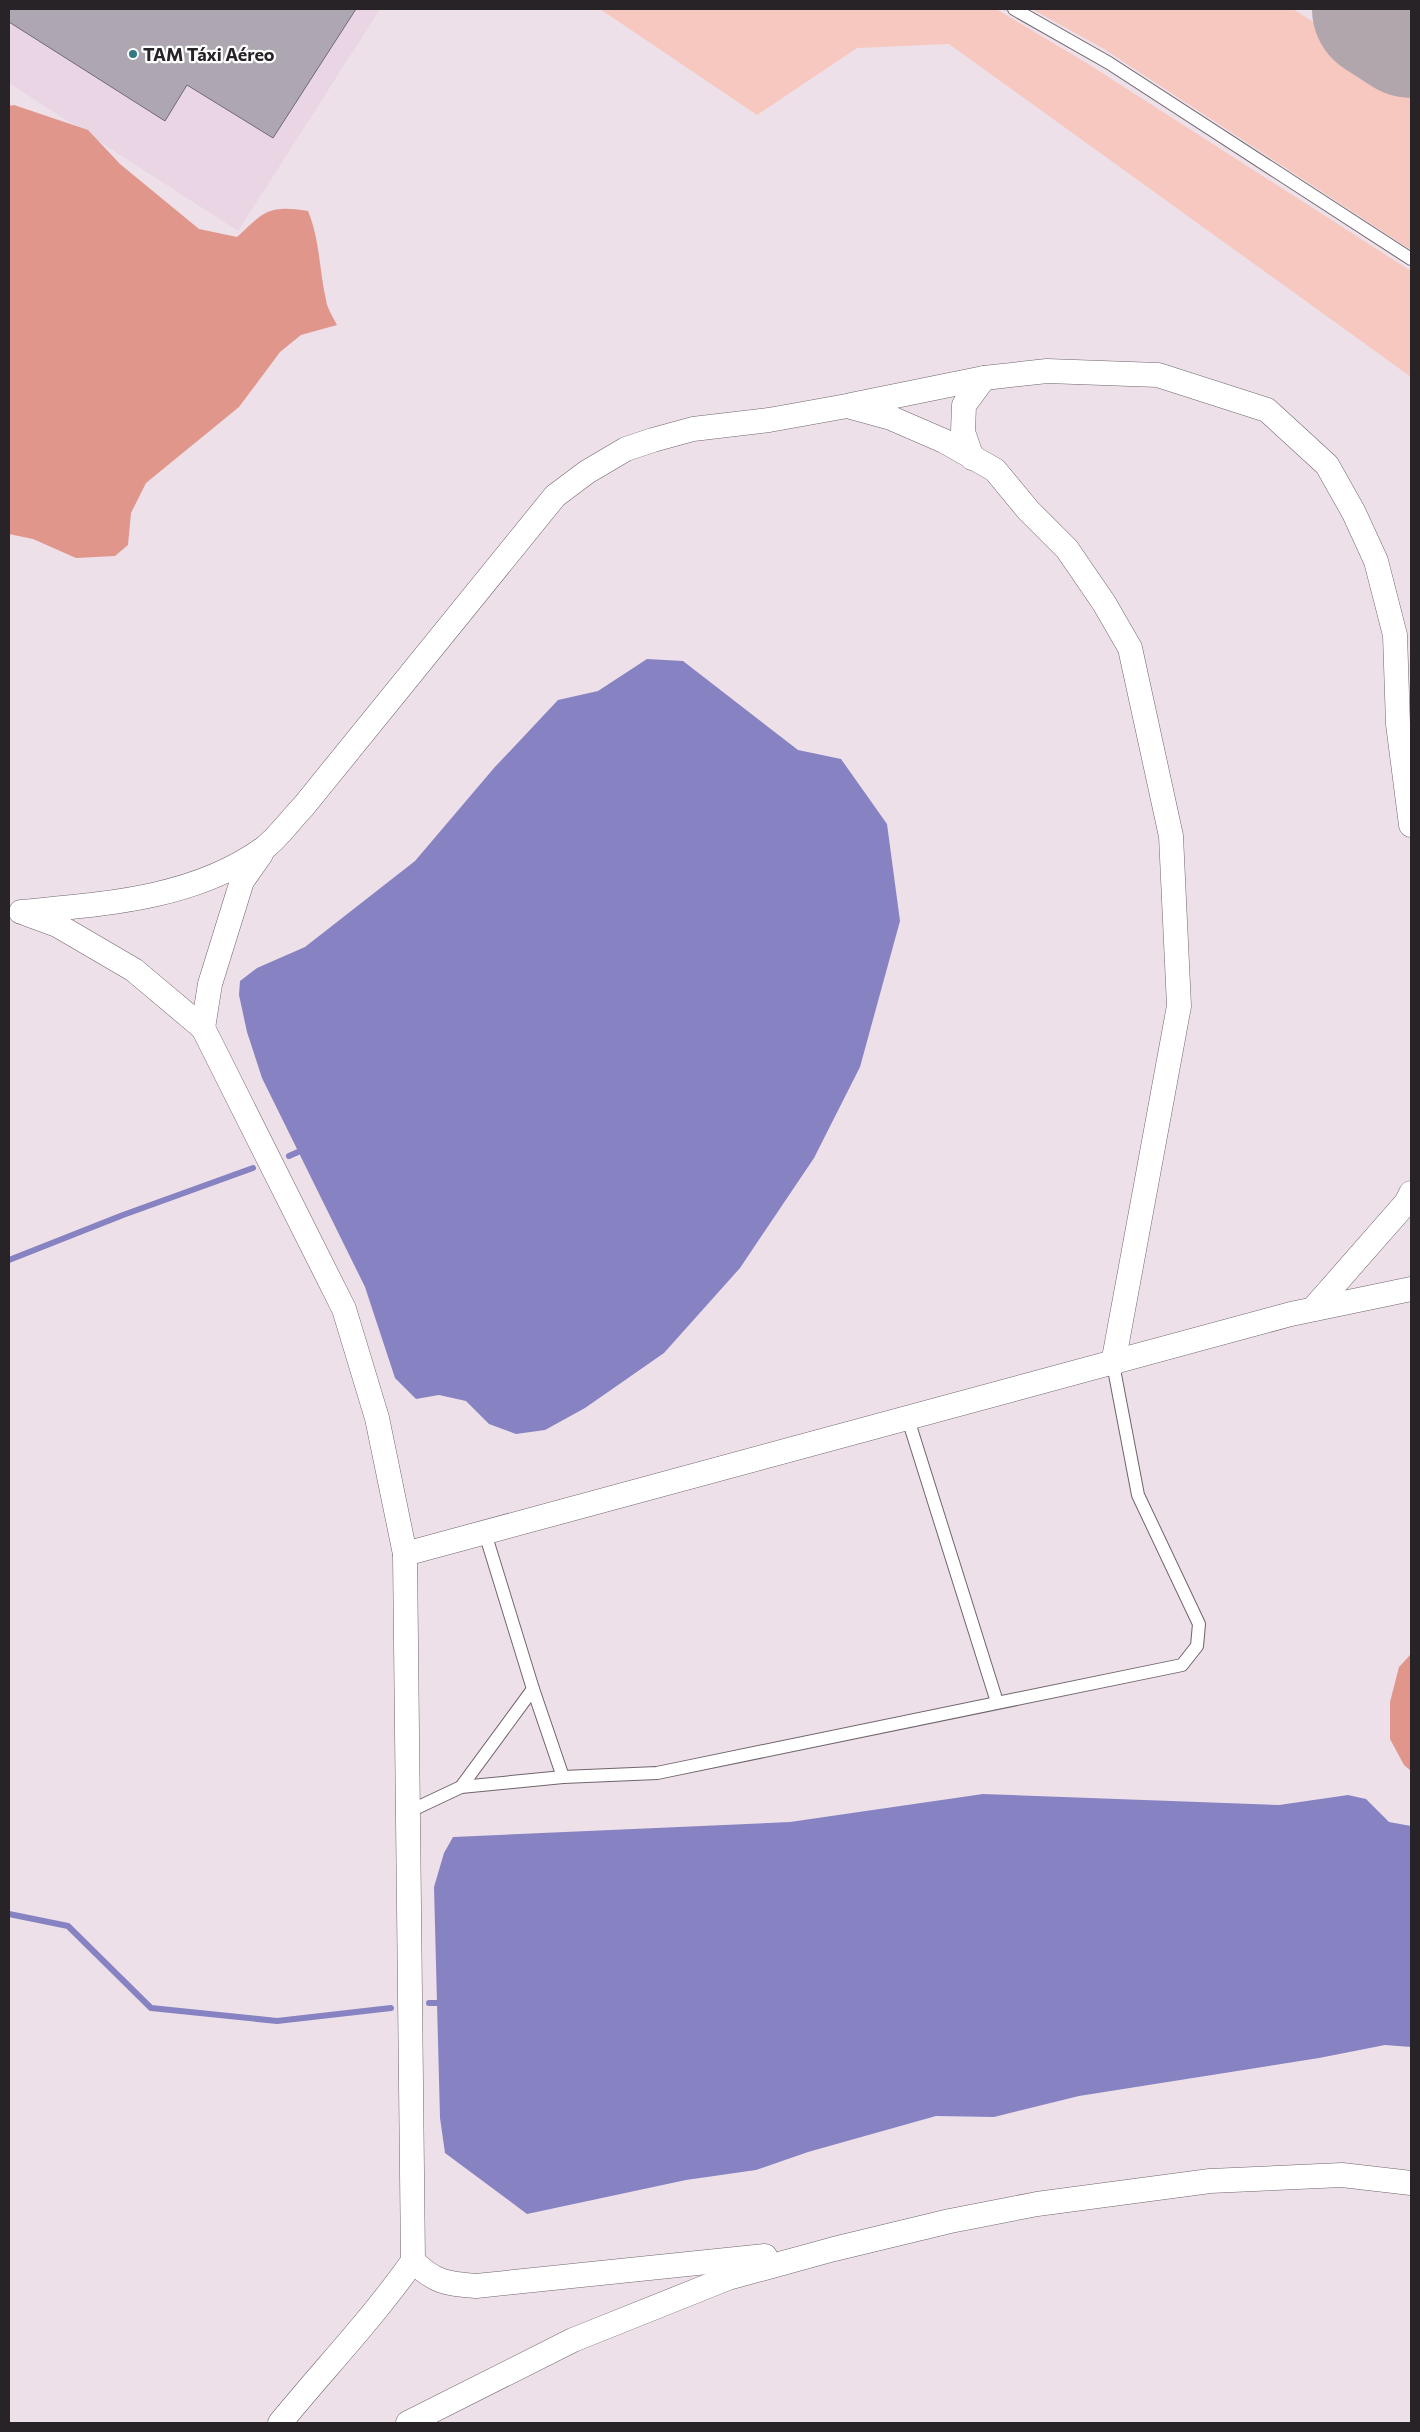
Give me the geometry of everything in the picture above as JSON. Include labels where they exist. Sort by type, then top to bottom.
[{"type":"street","points":[[203,1028],[210,984],[242,881],[265,848],[309,799],[554,496],[587,472],[626,450],[652,440],[693,429],[769,420],[984,378],[1047,371],[1158,375],[1267,410],[1327,465],[1354,513],[1376,561],[1395,635],[1398,724],[1411,825]]},
{"type":"street","points":[[972,458],[963,432],[964,405],[984,378]]},
{"type":"street","points":[[847,406],[891,418],[944,441],[995,470],[1028,510],[1067,549],[1104,603],[1130,648],[1171,836],[1179,1006],[1113,1364]]},
{"type":"street","points":[[15,908],[137,900],[222,874],[265,848]]},
{"type":"street","points":[[15,908],[57,926],[134,970],[203,1028],[344,1309],[377,1418],[405,1554],[413,2261],[386,2300],[346,2343],[280,2423]]},
{"type":"street","points":[[1313,1309],[1406,1203],[1411,1193]]},
{"type":"street","points":[[405,1554],[1313,1309],[1411,1289]]},
{"type":"street","points":[[408,2423],[573,2340],[728,2278],[834,2249],[950,2221],[1037,2204],[1210,2181],[1342,2175],[1411,2183]]},
{"type":"street","points":[[413,2261],[427,2275],[448,2284],[476,2286],[834,2249]]},
{"type":"lane","points":[[1014,9],[1109,63],[1411,259]]},
{"type":"lane","points":[[408,1812],[460,1786],[563,1777],[657,1774],[1182,1665],[1197,1646],[1199,1624],[1138,1495],[1113,1364]]},
{"type":"lane","points":[[908,1419],[997,1702]]},
{"type":"lane","points":[[484,1533],[563,1777]]},
{"type":"lane","points":[[460,1786],[533,1689]]},
{"type":"shaded area","points":[[9,9],[380,9],[238,231],[9,83]]},
{"type":"shaded area","points":[[600,9],[996,9],[1085,62],[1411,271],[1411,377],[949,44],[857,48],[757,115]]},
{"type":"shaded area","points":[[1032,9],[1293,9],[1411,85],[1411,250],[1104,49]]},
{"type":"shaded area","points":[[14,105],[88,130],[120,164],[199,229],[237,237],[254,221],[268,212],[284,209],[308,211],[317,244],[327,303],[337,325],[301,335],[280,352],[239,407],[146,483],[131,513],[128,545],[115,556],[76,558],[33,539],[9,534],[9,106]]},
{"type":"shaded area","points":[[647,659],[683,661],[798,750],[841,759],[887,824],[900,921],[860,1067],[814,1158],[740,1268],[664,1353],[585,1408],[545,1430],[516,1434],[489,1424],[466,1401],[439,1395],[416,1399],[395,1378],[365,1287],[262,1078],[247,1032],[239,995],[240,981],[257,968],[305,947],[415,861],[494,768],[558,700],[598,691]]},
{"type":"shaded area","points":[[1411,1654],[1411,1771],[1404,1765],[1390,1739],[1390,1702],[1399,1667]]},
{"type":"shaded area","points":[[983,1794],[1279,1805],[1348,1795],[1366,1799],[1389,1822],[1411,1826],[1411,2047],[1385,2045],[1319,2058],[1079,2096],[994,2117],[936,2116],[808,2152],[756,2170],[686,2180],[527,2214],[445,2153],[440,2118],[434,1887],[444,1853],[453,1837],[790,1822]]},
{"type":"building","points":[[9,9],[356,9],[273,138],[187,85],[165,121],[9,22]]},
{"type":"waterway","points":[[289,1156],[298,1152]]},
{"type":"waterway","points":[[9,1260],[123,1215],[253,1168]]},
{"type":"waterway","points":[[9,1914],[68,1926],[151,2008],[277,2021],[391,2008]]},
{"type":"waterway","points":[[429,2003],[437,2003]]},
{"type":"runway","points":[[1383,9],[1411,27]]},
{"type":"place","name":"TAM Táxi Aéreo","points":[[133,54]]}]
